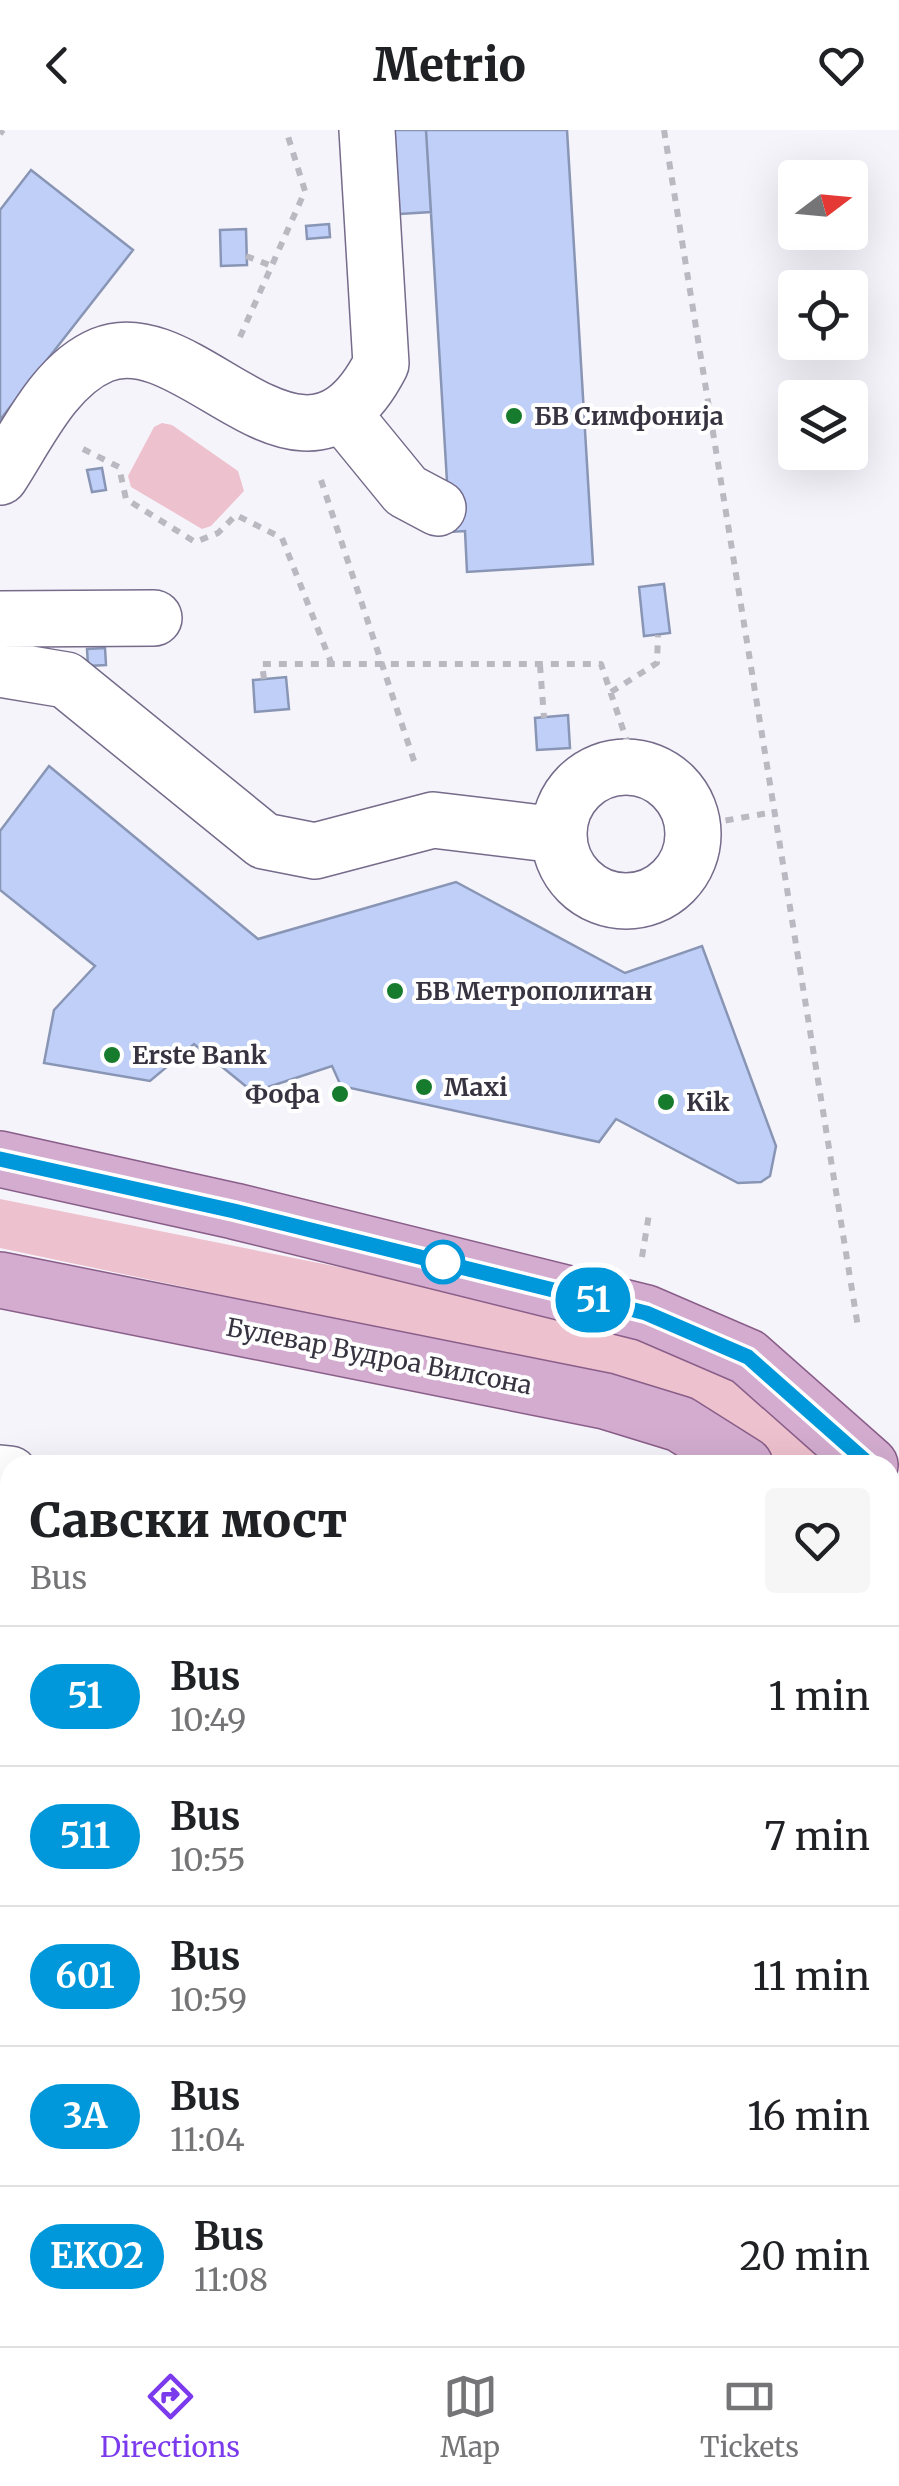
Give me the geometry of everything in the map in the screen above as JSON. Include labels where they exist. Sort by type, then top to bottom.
[{"type":"main road","points":[[0,1158],[234,1211],[646,1313],[748,1357],[859,1455]]},
{"type":"main road","name":"Булевар Вудроа Вилсона","points":[[0,1280],[605,1401],[680,1424],[729,1455]]},
{"type":"lane","points":[[0,477],[65,380],[104,354],[149,352],[270,415],[322,418],[366,394],[381,364],[366,130]]},
{"type":"lane","points":[[322,418],[406,491],[438,508]]},
{"type":"lane","points":[[0,620],[154,618]]},
{"type":"lane","points":[[0,669],[66,680],[264,841],[315,852],[433,820],[557,835]]},
{"type":"lane","points":[[636,765],[675,785],[694,826],[689,862],[665,891],[631,903],[594,896],[567,870],[557,835],[568,797],[596,771],[636,765]]},
{"type":"path","points":[[217,388],[305,191],[286,130]]},
{"type":"path","points":[[664,130],[858,1327]]},
{"type":"path","points":[[246,256],[272,266]]},
{"type":"path","points":[[322,418],[382,664],[433,820]]},
{"type":"path","points":[[73,444],[119,466],[126,500],[195,542],[218,532],[236,516],[282,538],[332,664]]},
{"type":"path","points":[[611,692],[657,663],[658,635]]},
{"type":"path","points":[[264,680],[262,664],[601,664],[636,765]]},
{"type":"path","points":[[540,664],[544,718]]},
{"type":"path","points":[[694,826],[774,812]]},
{"type":"shaded area","points":[[162,423],[172,425],[238,471],[244,491],[211,526],[202,529],[131,487],[128,476],[154,427]]},
{"type":"shaded area","points":[[0,1199],[598,1319],[717,1357],[832,1455],[766,1455],[720,1421],[586,1372],[0,1248]]},
{"type":"building","points":[[379,130],[426,130],[431,212],[384,215]]},
{"type":"building","name":"БВ Симфонија","points":[[426,130],[567,130],[593,564],[467,572],[465,531],[450,532]]},
{"type":"building","points":[[31,170],[133,250],[0,420],[0,210]]},
{"type":"building","points":[[329,224],[330,237],[307,239],[306,226]]},
{"type":"building","points":[[246,229],[247,265],[221,266],[220,230]]},
{"type":"building","points":[[102,468],[106,490],[92,492],[87,470]]},
{"type":"building","points":[[664,584],[670,633],[644,636],[639,587]]},
{"type":"building","points":[[105,648],[106,665],[88,666],[87,649]]},
{"type":"building","points":[[286,677],[289,709],[255,712],[253,680]]},
{"type":"building","points":[[568,715],[570,748],[537,750],[535,718]]},
{"type":"building","name":"БВ Метрополитан","points":[[49,766],[258,939],[456,882],[625,973],[702,946],[776,1146],[770,1176],[761,1182],[738,1183],[616,1119],[599,1142],[341,1086],[332,1066],[253,1092],[194,1044],[150,1081],[44,1063],[54,1010],[95,966],[0,890],[0,831]]},
{"type":"bus line","name":"51","points":[[0,1159],[234,1211],[646,1313],[748,1357],[859,1455]]},
{"type":"place","name":"БВ Симфонија","points":[[514,416]]},
{"type":"place","name":"БВ Метрополитан","points":[[395,991]]},
{"type":"place","name":"Erste Bank","points":[[112,1055]]},
{"type":"place","name":"Maxi","points":[[424,1087]]},
{"type":"place","name":"Фофа","points":[[340,1094]]},
{"type":"place","name":"Kik","points":[[666,1102]]}]
